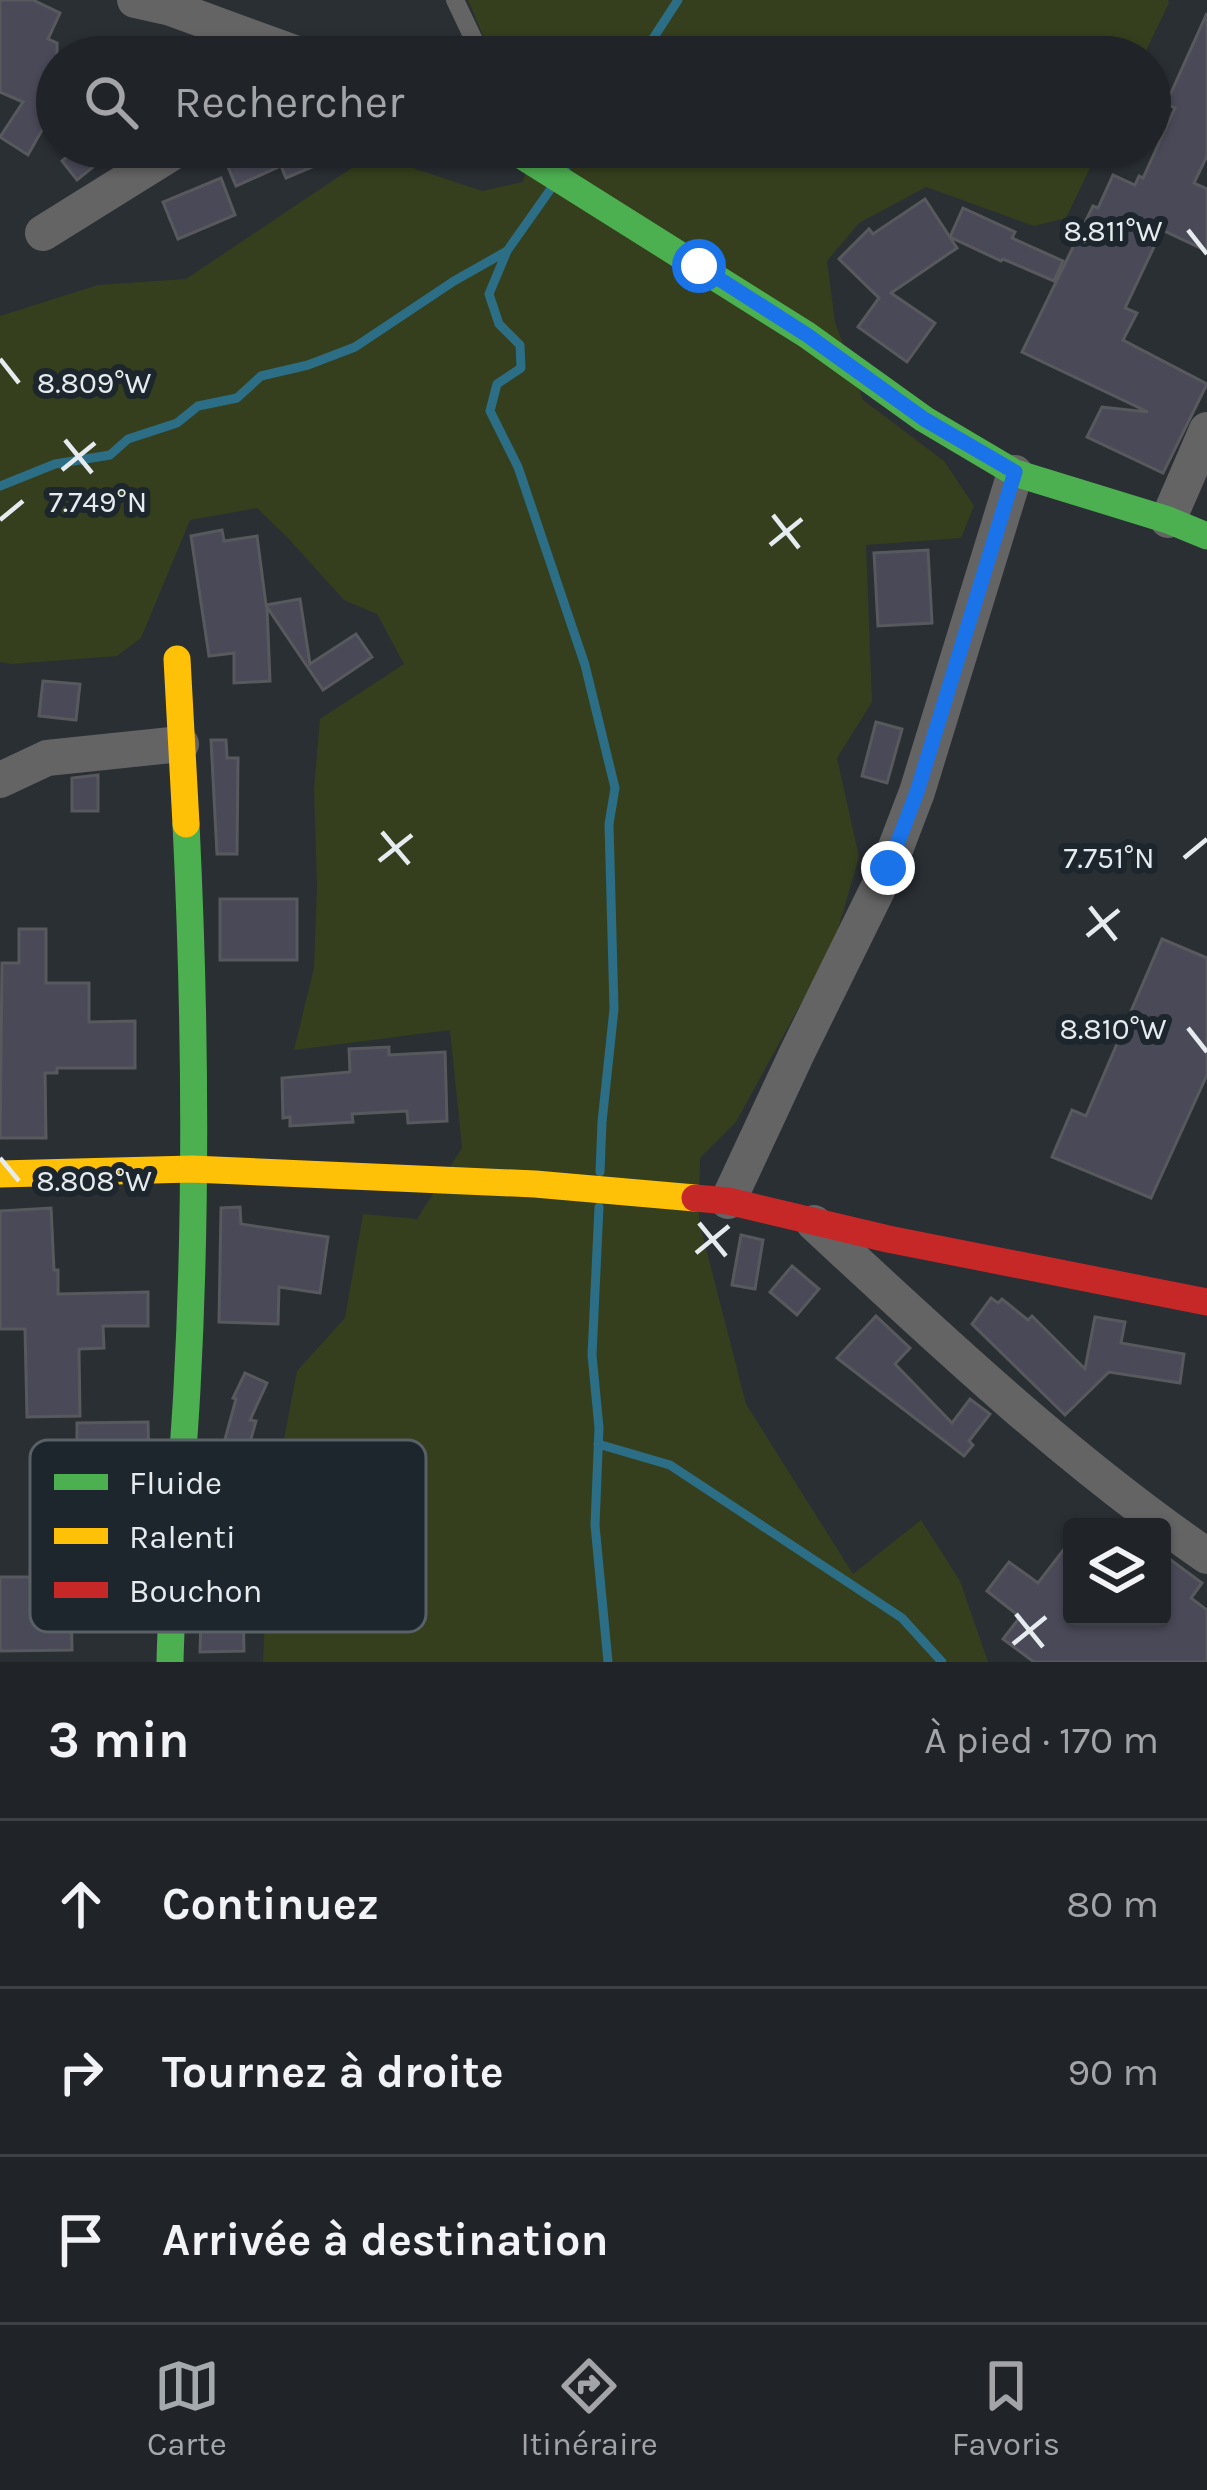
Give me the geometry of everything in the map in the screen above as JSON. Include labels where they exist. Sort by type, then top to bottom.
[{"type":"street","points":[[135,0],[248,36]]},
{"type":"street","points":[[43,233],[148,168]]},
{"type":"street","points":[[541,168],[807,335],[924,419],[1015,472],[1207,536]]},
{"type":"street","points":[[1168,520],[1207,430]]},
{"type":"street","points":[[728,1201],[888,868],[931,750],[1015,472]]},
{"type":"street","points":[[177,659],[190,908],[192,1169],[183,1440]]},
{"type":"street","points":[[0,780],[47,758],[181,744]]},
{"type":"street","points":[[0,1174],[192,1169],[535,1184],[728,1201],[888,1239],[1207,1302]]},
{"type":"street","points":[[811,1220],[999,1395],[1207,1556]]},
{"type":"street","points":[[170,1662],[171,1632]]},
{"type":"lane","points":[[455,0],[472,36]]},
{"type":"green space","points":[[468,0],[1169,3],[1153,36],[483,36]]},
{"type":"green space","points":[[352,168],[413,168],[482,191],[523,182],[526,168],[1090,168],[1066,218],[1034,226],[926,187],[859,223],[827,261],[835,322],[863,400],[944,461],[974,506],[961,538],[866,545],[872,702],[837,758],[859,857],[834,943],[736,1122],[700,1158],[699,1221],[746,1404],[853,1574],[921,1520],[960,1581],[988,1662],[263,1662],[264,1632],[426,1632],[426,1440],[284,1440],[297,1371],[345,1318],[363,1214],[417,1219],[462,1148],[450,1030],[294,1050],[314,968],[314,789],[320,719],[404,664],[377,614],[344,600],[257,508],[190,520],[141,638],[117,656],[0,662],[0,316],[98,285],[186,279]]},
{"type":"building","points":[[0,0],[33,0],[60,13],[49,36],[36,36],[36,141],[28,155],[0,137],[23,102],[0,92]]},
{"type":"building","points":[[1207,13],[1207,156],[1194,183],[1207,189],[1207,251],[1162,230],[1125,308],[1137,313],[1123,340],[1207,384],[1163,473],[1087,437],[1102,407],[1148,412],[1022,352],[1093,206],[1098,208],[1113,175],[1135,185],[1148,168],[1171,168],[1175,108],[1171,93]]},
{"type":"building","points":[[68,168],[92,168],[77,180]]},
{"type":"building","points":[[228,168],[276,168],[236,186]]},
{"type":"building","points":[[282,168],[310,168],[286,178]]},
{"type":"building","points":[[221,178],[235,215],[178,239],[163,202]]},
{"type":"building","points":[[925,199],[957,248],[891,293],[935,323],[907,362],[858,327],[879,298],[839,259],[869,229],[873,234]]},
{"type":"building","points":[[963,208],[1063,261],[1054,281],[950,237]]},
{"type":"building","points":[[222,530],[224,541],[257,536],[266,605],[300,599],[310,664],[356,634],[372,657],[323,690],[267,607],[270,681],[234,683],[234,653],[209,656],[191,536]]},
{"type":"building","points":[[928,550],[932,623],[878,626],[874,553]]},
{"type":"building","points":[[43,681],[80,684],[76,720],[39,716]]},
{"type":"building","points":[[876,722],[902,729],[887,783],[862,776]]},
{"type":"building","points":[[211,740],[226,740],[227,758],[238,758],[237,854],[217,854]]},
{"type":"building","points":[[98,775],[98,811],[72,811],[72,778]]},
{"type":"building","points":[[220,899],[297,899],[297,960],[220,960]]},
{"type":"building","points":[[19,929],[46,929],[46,983],[89,983],[89,1022],[135,1021],[135,1068],[57,1068],[57,1073],[45,1073],[46,1138],[0,1138],[2,963],[19,963]]},
{"type":"building","points":[[1162,939],[1207,958],[1207,1075],[1151,1198],[1052,1157],[1072,1110],[1086,1116]]},
{"type":"building","points":[[389,1047],[389,1055],[445,1052],[447,1121],[408,1123],[407,1111],[352,1114],[353,1122],[290,1126],[290,1117],[283,1118],[282,1078],[350,1072],[349,1049]]},
{"type":"building","points":[[240,1207],[241,1224],[328,1237],[320,1293],[279,1287],[278,1324],[219,1322],[221,1208]]},
{"type":"building","points":[[51,1208],[58,1294],[148,1292],[148,1326],[103,1326],[104,1348],[79,1349],[80,1416],[27,1417],[25,1329],[0,1329],[0,1211]]},
{"type":"building","points":[[741,1235],[763,1240],[755,1289],[732,1285]]},
{"type":"building","points":[[792,1266],[819,1289],[797,1315],[770,1292]]},
{"type":"building","points":[[991,1298],[998,1303],[1002,1299],[1028,1320],[1032,1316],[1085,1369],[1095,1317],[1125,1322],[1121,1343],[1184,1354],[1180,1383],[1109,1372],[1065,1415],[972,1324]]},
{"type":"building","points":[[876,1316],[910,1348],[895,1364],[952,1423],[970,1399],[990,1414],[969,1441],[973,1445],[964,1456],[837,1358]]},
{"type":"building","points":[[245,1373],[267,1383],[250,1420],[256,1421],[251,1440],[225,1440],[233,1398]]},
{"type":"building","points":[[148,1422],[148,1440],[77,1440],[77,1423]]},
{"type":"building","points":[[1063,1551],[1063,1626],[1171,1626],[1171,1560],[1202,1583],[1191,1598],[1207,1610],[1207,1662],[1034,1662],[1003,1639],[1020,1617],[987,1591],[1009,1562],[1038,1583]]},
{"type":"building","points":[[0,1577],[30,1577],[30,1632],[72,1632],[72,1650],[0,1651]]},
{"type":"building","points":[[201,1632],[244,1632],[244,1651],[200,1652]]},
{"type":"waterway","points":[[655,36],[678,0]]},
{"type":"waterway","points":[[550,190],[507,251],[489,294],[499,324],[520,345],[521,368],[497,384],[490,411],[518,467],[585,665],[615,788],[609,824],[614,1009],[600,1172]]},
{"type":"waterway","points":[[0,486],[55,464],[110,455],[128,439],[177,423],[198,406],[237,398],[261,376],[355,347],[507,251]]},
{"type":"waterway","points":[[599,1207],[592,1355],[599,1428],[595,1525],[608,1662]]},
{"type":"waterway","points":[[598,1444],[670,1465],[902,1618],[942,1662]]},
{"type":"traffic: fast","points":[[541,168],[807,335],[924,419],[1015,473],[1207,536]]},
{"type":"traffic: fast","points":[[184,1440],[193,1177],[186,824]]},
{"type":"traffic: fast","points":[[170,1662],[171,1632]]},
{"type":"traffic: slow","points":[[177,659],[186,824]]},
{"type":"traffic: slow","points":[[0,1174],[192,1169],[535,1184],[695,1198]]},
{"type":"traffic: jam","points":[[695,1198],[728,1201],[888,1239],[1207,1302]]},
{"type":"route","points":[[699,266],[807,335],[924,419],[1015,472],[917,792],[888,868]]}]
